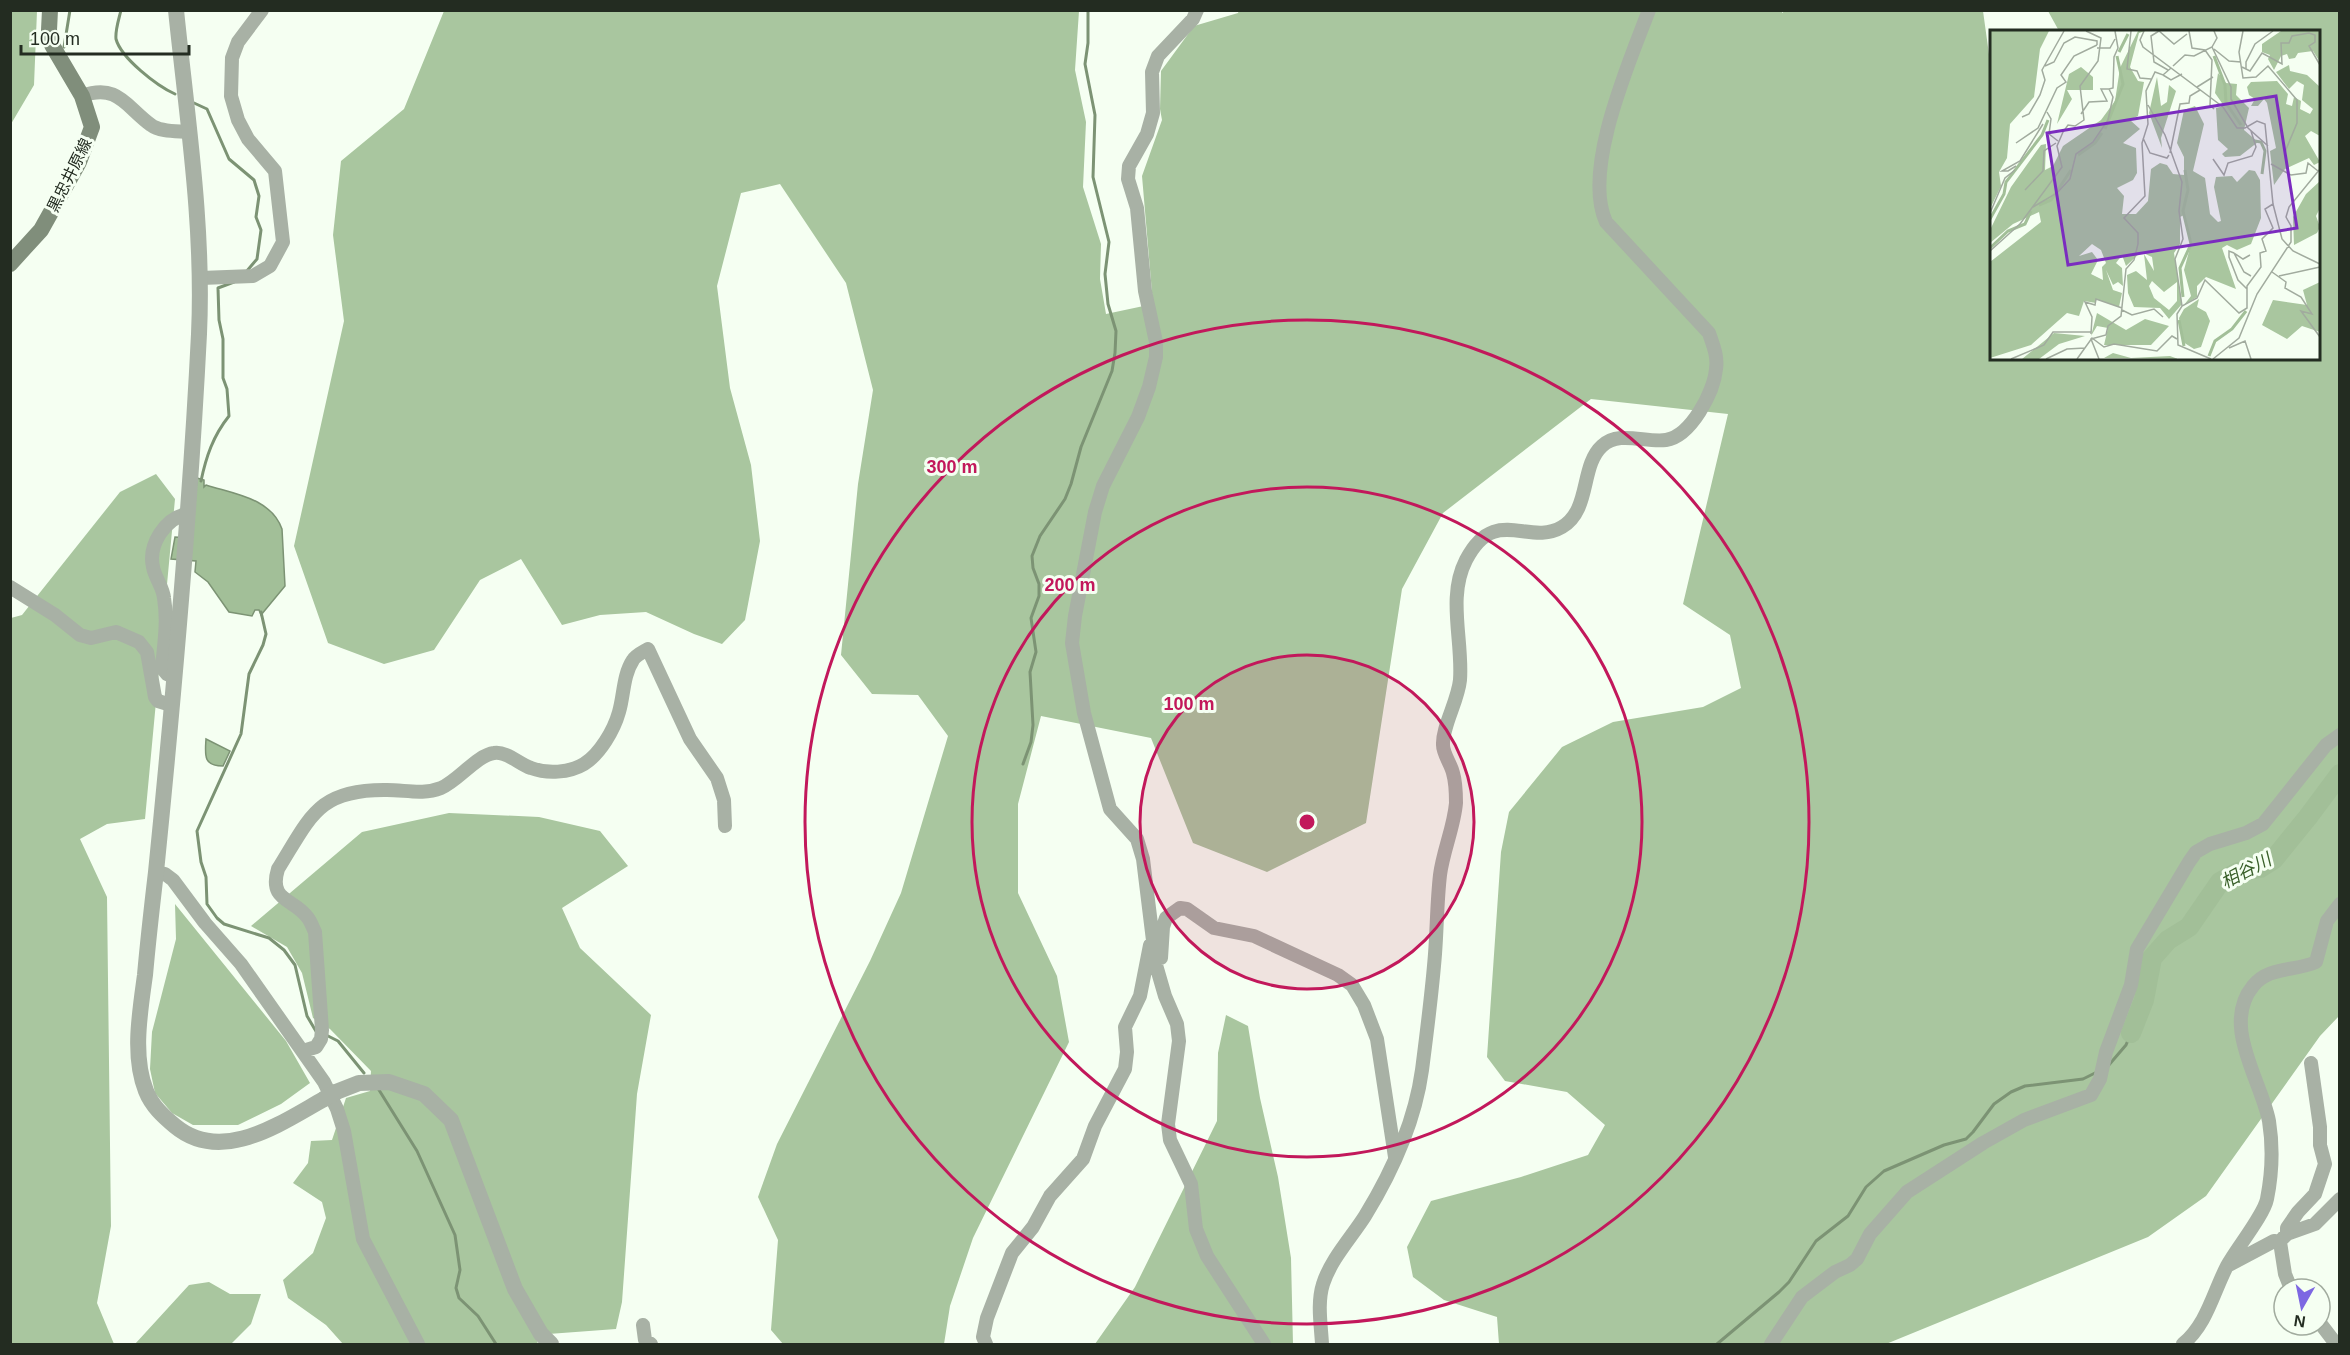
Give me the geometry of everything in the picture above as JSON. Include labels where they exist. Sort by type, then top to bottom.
[{"type":"main road","name":"黒忠井原線","points":[[10,264],[41,230],[80,162],[92,127],[81,96],[52,45],[49,30],[50,10]]},
{"type":"street","points":[[176,10],[201,278],[187,514],[174,677],[139,1022],[140,1066],[147,1092],[160,1113],[180,1130],[205,1141],[228,1142],[253,1136],[330,1095],[359,1083],[389,1082],[424,1094],[452,1120],[515,1289],[541,1334],[551,1344]]},
{"type":"street","points":[[201,278],[253,276],[270,266],[283,242],[275,171],[248,139],[238,120],[231,96],[232,58],[238,42],[262,10]]},
{"type":"street","points":[[1197,10],[1193,19],[1158,56],[1152,72],[1153,113],[1147,134],[1129,166],[1128,179],[1137,208],[1145,291],[1156,342],[1156,357],[1149,387],[1138,417],[1103,486],[1095,512],[1080,584],[1072,643],[1084,713],[1110,809],[1137,839],[1143,859],[1156,964],[1165,996],[1177,1024],[1179,1041],[1168,1124],[1170,1140],[1191,1184],[1196,1229],[1208,1256],[1264,1344]]},
{"type":"street","points":[[1322,1344],[1320,1302],[1325,1278],[1367,1213],[1395,1158],[1418,1102],[1435,955],[1440,876],[1456,806],[1453,774],[1443,747],[1444,736],[1460,683],[1461,654],[1456,595],[1463,566],[1474,548],[1488,534],[1505,530],[1544,531],[1565,526],[1581,500],[1593,457],[1600,448],[1617,438],[1668,440],[1680,434],[1693,423],[1717,367],[1709,333],[1606,222],[1600,208],[1599,192],[1604,150],[1616,100],[1649,10]]},
{"type":"street","points":[[81,96],[94,91],[105,92],[126,101],[152,127],[188,132]]},
{"type":"street","points":[[174,677],[166,674],[162,668],[164,596],[153,567],[153,553],[157,539],[167,525],[177,516],[187,514]]},
{"type":"street","points":[[10,587],[55,615],[80,635],[91,638],[116,632],[139,642],[147,652],[155,697],[158,701],[171,705]]},
{"type":"street","points":[[303,1051],[316,1047],[321,1035],[315,932],[308,918],[282,898],[276,887],[276,877],[278,868],[316,812],[337,796],[360,790],[425,792],[442,787],[456,779],[493,752],[504,754],[531,768],[548,771],[568,770],[584,764],[604,743],[613,729],[634,657],[648,649],[690,739],[717,778],[724,800],[725,826]]},
{"type":"street","points":[[1771,1344],[1802,1297],[1810,1289],[1857,1259],[1870,1234],[1907,1192],[1983,1143],[2024,1120],[2091,1095],[2096,1089],[2131,985],[2137,949],[2189,862],[2196,852],[2210,843],[2246,833],[2263,824],[2326,746],[2340,735]]},
{"type":"street","points":[[156,872],[165,874],[173,880],[205,923],[241,964],[324,1082],[337,1109],[344,1131],[363,1239],[418,1344]]},
{"type":"street","points":[[2183,1344],[2201,1324],[2227,1266],[2267,1202],[2271,1139],[2268,1119],[2244,1042],[2241,1024],[2247,995],[2254,984],[2277,970],[2300,968],[2316,962],[2327,921],[2340,904]]},
{"type":"street","points":[[1156,964],[1162,956],[1163,927],[1166,918],[1180,908],[1187,909],[1214,928],[1254,936],[1338,975],[1352,985],[1364,1005],[1377,1039],[1395,1158]]},
{"type":"street","points":[[986,1344],[984,1337],[987,1318],[1012,1253],[1033,1227],[1050,1196],[1083,1159],[1095,1126],[1125,1069],[1127,1052],[1125,1027],[1140,996],[1152,934]]},
{"type":"street","points":[[2286,1277],[2283,1238],[2298,1212],[2316,1194],[2325,1164],[2320,1145],[2320,1127],[2311,1064]]},
{"type":"street","points":[[2227,1266],[2274,1241],[2315,1224],[2340,1199]]},
{"type":"street","points":[[644,1325],[645,1340],[651,1344]]},
{"type":"shaded area","points":[[11,10],[37,11],[34,85],[11,124]]},
{"type":"shaded area","points":[[1239,10],[1782,10],[1782,13],[1786,10],[1983,11],[1990,62],[1990,360],[2320,360],[2320,30],[2058,30],[2048,11],[2339,11],[2339,1016],[2320,1036],[2206,1196],[2148,1237],[1886,1344],[1499,1344],[1497,1317],[1444,1300],[1413,1277],[1407,1247],[1431,1201],[1521,1177],[1588,1155],[1605,1125],[1567,1092],[1505,1081],[1487,1057],[1501,852],[1509,812],[1562,747],[1613,722],[1703,707],[1741,688],[1730,635],[1683,604],[1728,414],[1591,399],[1443,513],[1402,589],[1366,823],[1267,872],[1193,843],[1151,738],[1041,716],[1018,804],[1018,893],[1057,976],[1069,1042],[973,1238],[950,1306],[944,1344],[783,1344],[771,1330],[778,1240],[758,1197],[777,1144],[870,961],[901,893],[948,736],[918,695],[872,694],[841,655],[858,484],[873,390],[846,283],[780,184],[741,193],[717,286],[730,388],[751,465],[760,541],[745,620],[722,644],[646,612],[600,615],[562,625],[521,559],[480,580],[434,650],[384,664],[328,643],[294,546],[344,321],[333,235],[341,161],[404,109],[444,11],[1079,11],[1075,70],[1086,122],[1083,187],[1101,244],[1100,279],[1106,314],[1153,304],[1142,176],[1162,120],[1161,71],[1194,26],[1238,13]]},
{"type":"shaded area","points":[[156,474],[175,499],[145,819],[107,824],[80,839],[107,897],[111,1226],[97,1303],[114,1344],[11,1344],[11,618],[22,615],[120,492]]},
{"type":"shaded area","points":[[197,478],[204,480],[204,487],[206,485],[228,491],[261,504],[277,519],[282,529],[285,586],[261,615],[259,610],[255,610],[252,616],[229,612],[208,582],[195,572],[196,561],[171,559],[175,537],[192,538]]},
{"type":"shaded area","points":[[206,739],[230,751],[223,766],[209,762],[206,755]]},
{"type":"shaded area","points":[[449,813],[539,817],[600,831],[628,866],[562,908],[580,948],[651,1015],[637,1094],[622,1302],[616,1329],[535,1335],[538,1344],[343,1344],[326,1325],[288,1298],[283,1280],[313,1253],[326,1218],[322,1202],[293,1183],[308,1163],[311,1141],[332,1140],[346,1098],[370,1091],[371,1071],[330,1029],[313,1018],[302,973],[287,947],[251,926],[362,832]]},
{"type":"shaded area","points":[[175,904],[286,1041],[310,1083],[281,1104],[238,1125],[193,1125],[172,1113],[155,1093],[150,1069],[152,1032],[176,939]]},
{"type":"shaded area","points":[[1226,1015],[1248,1026],[1260,1098],[1278,1177],[1291,1258],[1293,1344],[1095,1344],[1135,1287],[1217,1121],[1218,1053]]},
{"type":"shaded area","points":[[209,1282],[230,1294],[261,1294],[251,1324],[231,1344],[135,1344],[189,1285]]},
{"type":"waterway","points":[[64,47],[70,10]]},
{"type":"waterway","points":[[121,10],[116,36],[119,46],[141,71],[175,94]]},
{"type":"waterway","points":[[1023,764],[1031,742],[1033,725],[1030,672],[1036,652],[1031,618],[1039,596],[1039,584],[1033,568],[1032,556],[1040,536],[1065,499],[1081,447],[1112,371],[1115,353],[1116,331],[1108,304],[1105,274],[1109,242],[1093,177],[1095,115],[1085,64],[1088,43],[1088,10]]},
{"type":"waterway","points":[[194,103],[207,109],[229,159],[254,180],[259,196],[256,217],[261,230],[257,259],[246,272]]},
{"type":"waterway","points":[[201,481],[211,447],[229,416],[227,389],[223,378],[223,339],[219,320],[218,288],[234,282]]},
{"type":"waterway","points":[[261,612],[266,634],[249,674],[241,734],[197,831],[201,862],[206,877],[207,904],[217,918],[224,924],[269,938],[284,950],[295,965],[307,1016],[317,1033]]},
{"type":"waterway","name":"相谷川","points":[[2131,1033],[2144,1000],[2152,958],[2168,940],[2189,927],[2220,882],[2238,872],[2260,868],[2274,859],[2340,774]]},
{"type":"waterway","points":[[2108,1066],[2126,1045],[2131,1033]]},
{"type":"waterway","points":[[326,1035],[338,1041],[364,1073]]},
{"type":"waterway","points":[[1717,1344],[1789,1282],[1816,1241],[1848,1216],[1866,1187],[1884,1171],[1944,1145],[1966,1139],[1994,1104],[2011,1092],[2025,1086],[2083,1079],[2097,1072]]},
{"type":"waterway","points":[[379,1090],[417,1151],[455,1235],[460,1270],[456,1288],[459,1298],[478,1316],[496,1344]]}]
